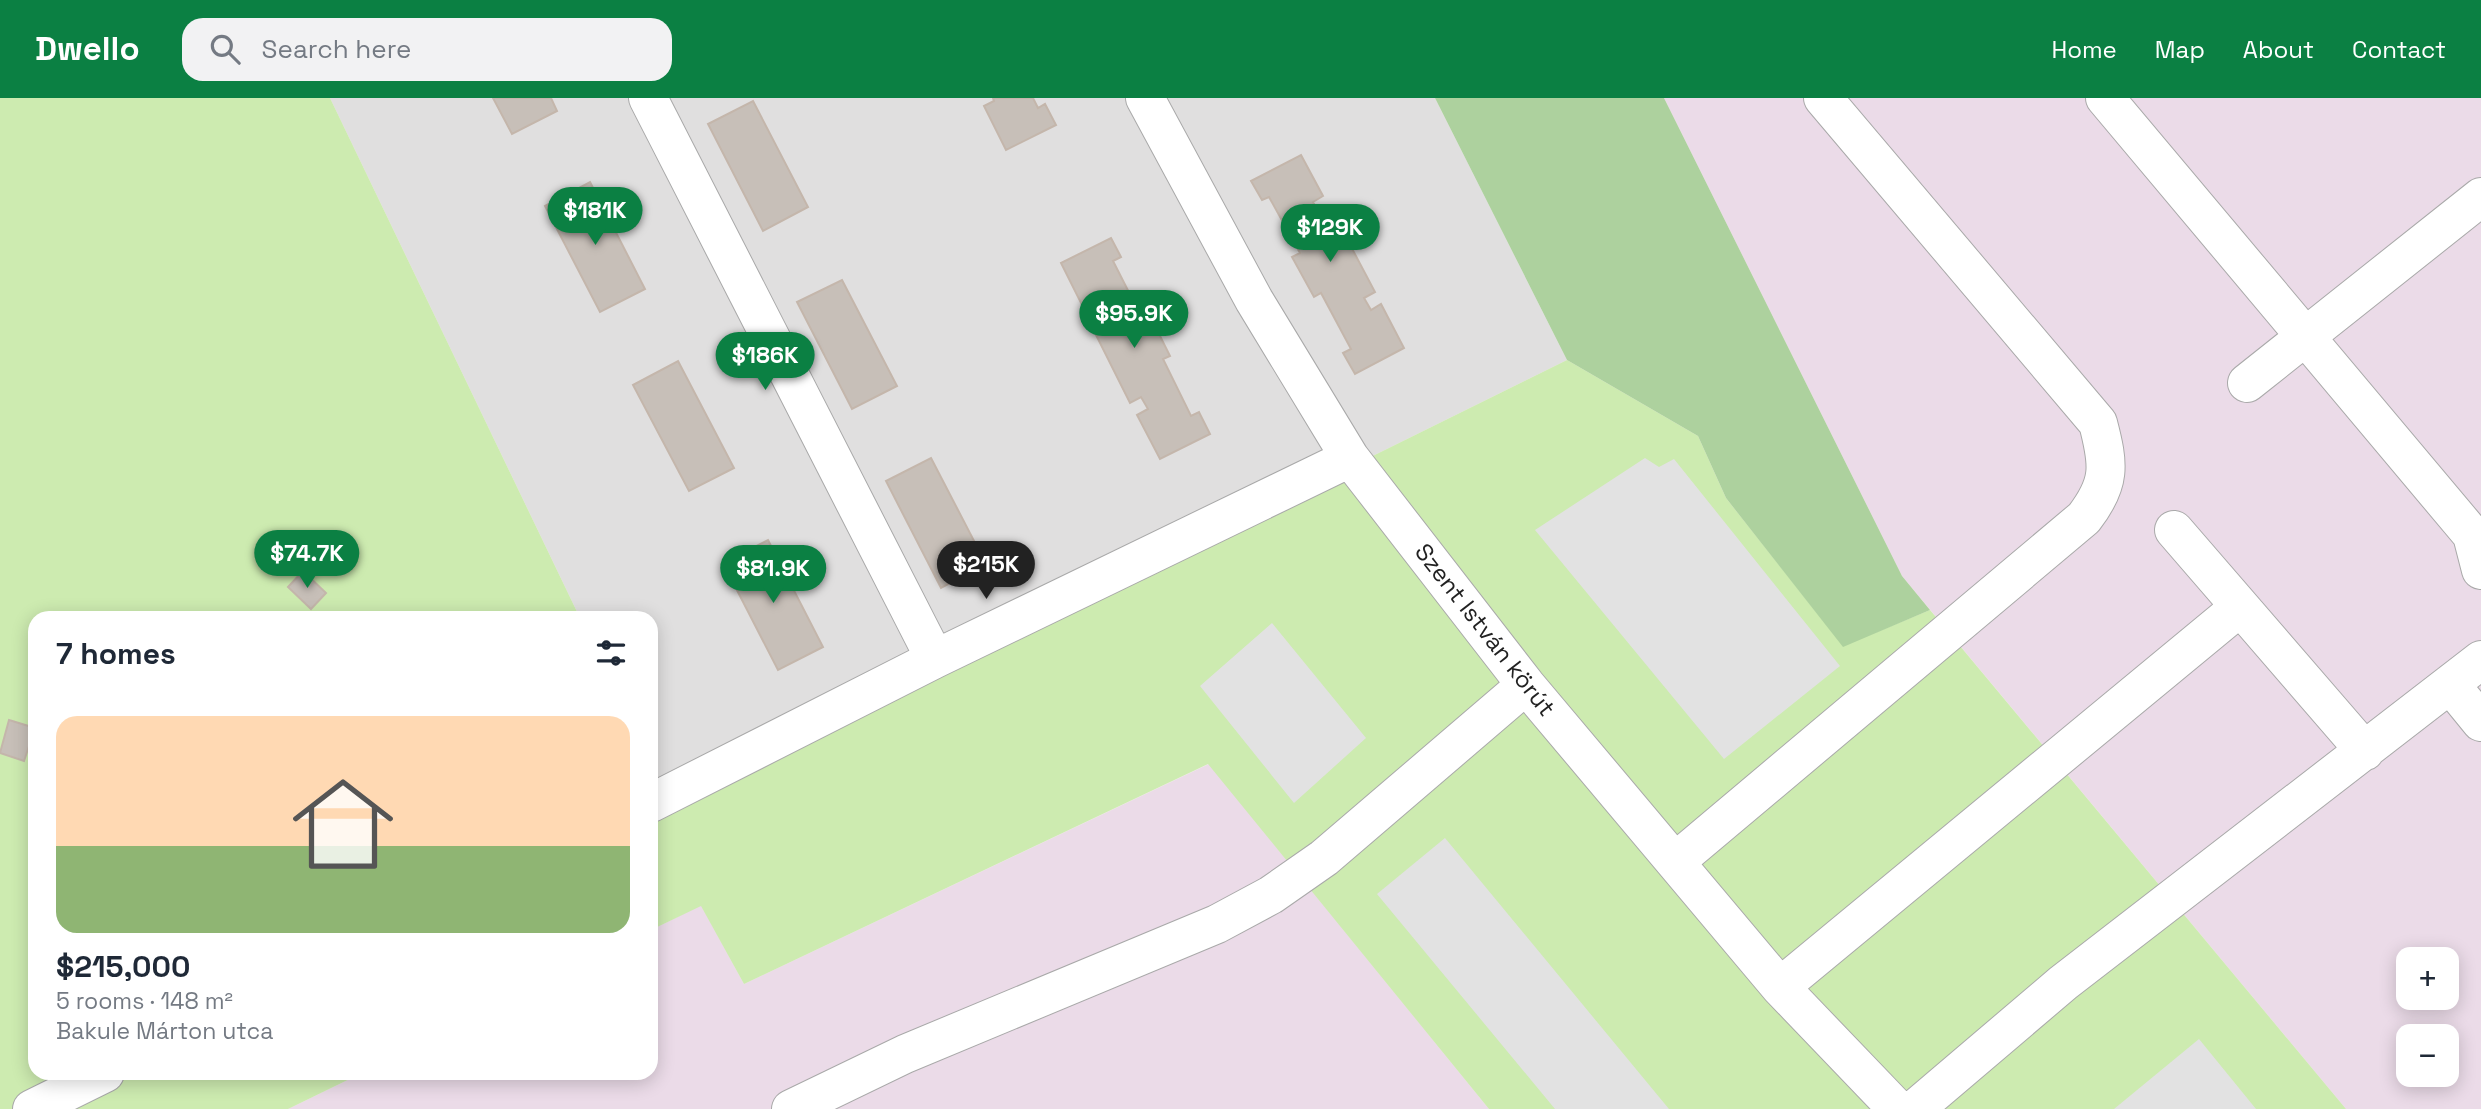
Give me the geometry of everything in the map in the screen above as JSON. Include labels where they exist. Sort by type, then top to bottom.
[{"type":"street","points":[[648,98],[936,659]]},
{"type":"street","name":"Szent István körút","points":[[1145,98],[1254,300],[1350,458],[1526,685],[1780,987],[1897,1109]]},
{"type":"street","points":[[1675,862],[2084,518],[2098,500],[2107,480],[2105,451],[2098,423],[1823,98]]},
{"type":"street","points":[[2105,98],[2472,535],[2481,570]]},
{"type":"street","points":[[2247,383],[2481,197]]},
{"type":"street","points":[[658,799],[936,659],[1350,458]]},
{"type":"street","points":[[2174,530],[2365,751]]},
{"type":"street","points":[[1780,987],[2240,607]]},
{"type":"street","points":[[1914,1109],[2063,984],[2481,660]]},
{"type":"street","points":[[2450,684],[2481,722]]},
{"type":"street","points":[[791,1109],[905,1054],[1217,924],[1271,895],[1324,858],[1526,685]]},
{"type":"street","points":[[32,1109],[91,1080]]},
{"type":"shaded area","points":[[330,98],[1435,98],[1567,360],[670,803],[658,778],[658,611],[577,611]]},
{"type":"shaded area","points":[[1664,98],[2481,98],[2481,1109],[2346,1109],[1902,576]]},
{"type":"shaded area","points":[[1645,458],[1659,467],[1674,459],[1840,666],[1724,759],[1535,530]]},
{"type":"shaded area","points":[[1272,623],[1366,738],[1294,803],[1200,686]]},
{"type":"shaded area","points":[[1209,764],[1489,1109],[288,1109],[348,1080],[658,1080],[658,926],[701,905],[744,984]]},
{"type":"shaded area","points":[[1445,838],[1669,1109],[1555,1109],[1377,894]]},
{"type":"shaded area","points":[[2199,1039],[2256,1109],[2114,1109]]},
{"type":"green space","points":[[0,98],[330,98],[577,611],[28,611],[28,1080],[348,1080],[288,1109],[0,1109]]},
{"type":"green space","points":[[1435,98],[1664,98],[1902,576],[1930,610],[1843,647],[1726,498],[1698,436],[1567,360]]},
{"type":"green space","points":[[1567,360],[1698,436],[1726,498],[1843,646],[1930,610],[2346,1109],[1489,1109],[1208,764],[744,984],[701,906],[658,927],[658,778],[670,803]]},
{"type":"building","points":[[493,98],[551,98],[557,111],[512,134]]},
{"type":"building","points":[[993,98],[1033,98],[1038,108],[1045,104],[1056,125],[1006,150],[984,106],[994,101]]},
{"type":"building","points":[[753,101],[808,207],[763,231],[708,124]]},
{"type":"building","points":[[1301,155],[1323,196],[1313,202],[1319,213],[1330,207],[1375,292],[1364,298],[1371,310],[1381,304],[1404,348],[1355,374],[1343,353],[1351,349],[1321,293],[1314,297],[1292,257],[1300,253],[1269,197],[1262,200],[1251,181]]},
{"type":"building","points":[[590,182],[645,289],[600,312],[545,206]]},
{"type":"building","points":[[1111,238],[1121,257],[1113,261],[1142,318],[1149,314],[1170,356],[1163,359],[1191,416],[1199,412],[1210,434],[1160,459],[1137,415],[1148,409],[1141,397],[1130,403],[1087,317],[1098,311],[1093,299],[1082,305],[1061,263]]},
{"type":"building","points":[[842,280],[897,386],[852,409],[797,302]]},
{"type":"building","points":[[678,361],[734,468],[689,491],[633,385]]},
{"type":"building","points":[[931,458],[986,564],[941,588],[886,481]]},
{"type":"building","points":[[768,540],[823,647],[778,670],[723,563]]},
{"type":"building","points":[[303,571],[326,593],[311,609],[288,587]]},
{"type":"building","points":[[9,720],[28,726],[28,749],[24,761],[0,753]]}]
